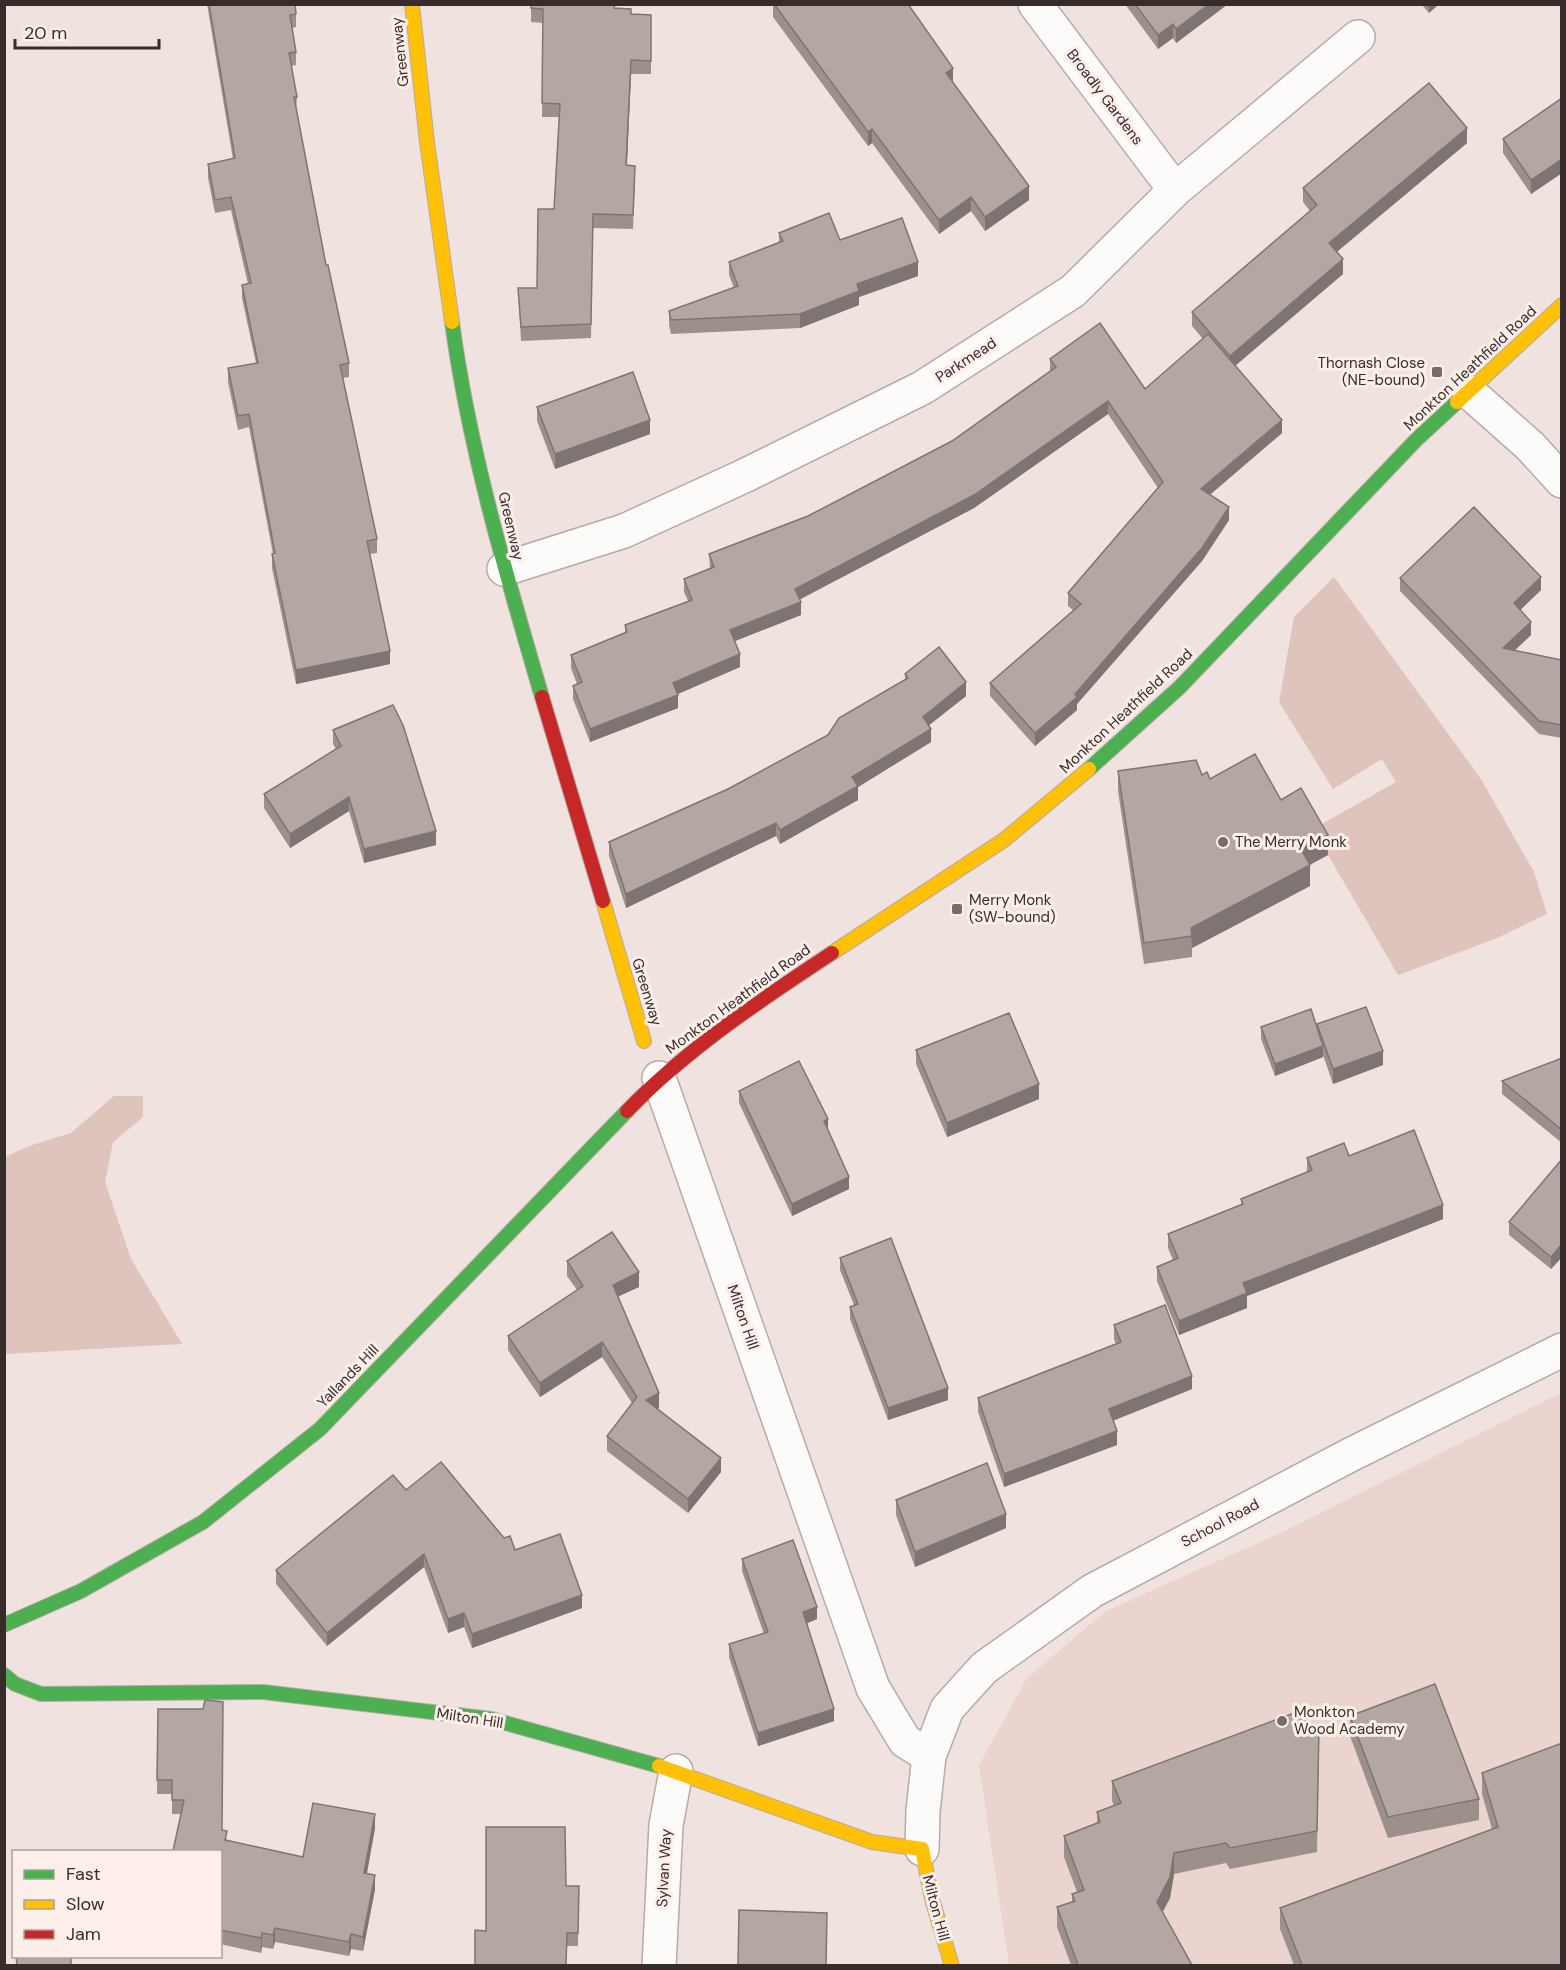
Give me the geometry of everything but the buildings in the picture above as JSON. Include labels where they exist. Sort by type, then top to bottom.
[{"type":"street","name":"Greenway","points":[[412,4],[427,142],[458,368],[504,569],[644,1041]]},
{"type":"street","name":"Broadly Gardens","points":[[1035,4],[1175,190]]},
{"type":"street","name":"Parkmead","points":[[504,569],[624,531],[744,476],[922,388],[1073,291],[1175,190],[1358,37]]},
{"type":"street","name":"Monkton Heathfield Road","points":[[659,1078],[771,993],[1004,840],[1060,795],[1180,687],[1368,488],[1562,305]]},
{"type":"street","points":[[1469,392],[1530,446],[1562,481]]},
{"type":"street","name":"Milton Hill","points":[[659,1078],[873,1688],[905,1741],[929,1756],[922,1849],[932,1899],[952,1965]]},
{"type":"street","name":"Yallands Hill","points":[[4,1625],[81,1591],[202,1522],[320,1429],[659,1078]]},
{"type":"street","name":"School Road","points":[[929,1756],[947,1709],[984,1668],[1092,1591],[1350,1455],[1562,1350]]},
{"type":"street","name":"Milton Hill","points":[[4,1675],[15,1684],[41,1694],[262,1692],[491,1719],[676,1772],[872,1842],[922,1849]]},
{"type":"street","name":"Sylvan Way","points":[[659,1965],[666,1825],[676,1772]]},
{"type":"shaded area","points":[[1334,577],[1481,779],[1534,872],[1547,914],[1495,939],[1398,975],[1313,829],[1396,782],[1382,759],[1333,789],[1279,702],[1294,617]]},
{"type":"shaded area","points":[[114,1096],[143,1096],[143,1117],[113,1142],[105,1182],[131,1259],[182,1344],[5,1354],[5,1157],[29,1146],[71,1133]]},
{"type":"shaded area","name":"Monkton Wood Academy","points":[[1561,1393],[1561,1965],[1009,1965],[979,1765],[1027,1678],[1106,1611],[1276,1535]]},
{"type":"traffic: fast","points":[[452,322],[478,464],[542,697]]},
{"type":"traffic: fast","points":[[1089,769],[1180,687],[1418,438],[1457,402]]},
{"type":"traffic: fast","points":[[4,1625],[81,1591],[203,1522],[320,1429],[627,1111]]},
{"type":"traffic: fast","points":[[4,1675],[15,1684],[41,1694],[263,1692],[491,1719],[659,1766]]},
{"type":"traffic: slow","points":[[412,4],[427,142],[452,322]]},
{"type":"traffic: slow","points":[[1457,402],[1562,305]]},
{"type":"traffic: slow","points":[[832,953],[1004,840],[1089,769]]},
{"type":"traffic: slow","points":[[603,901],[644,1041]]},
{"type":"traffic: slow","points":[[659,1766],[872,1842],[922,1849],[932,1899],[952,1966]]},
{"type":"traffic: jam","points":[[542,697],[603,901]]},
{"type":"traffic: jam","points":[[627,1111],[674,1066],[699,1046],[751,1007],[832,953]]},
{"type":"place","name":"Thornash Close (NE-bound)","points":[[1437,372]]},
{"type":"place","name":"The Merry Monk","points":[[1223,842]]},
{"type":"place","name":"Merry Monk (SW-bound)","points":[[957,909]]},
{"type":"place","name":"Monkton Wood Academy","points":[[1282,1721]]}]
